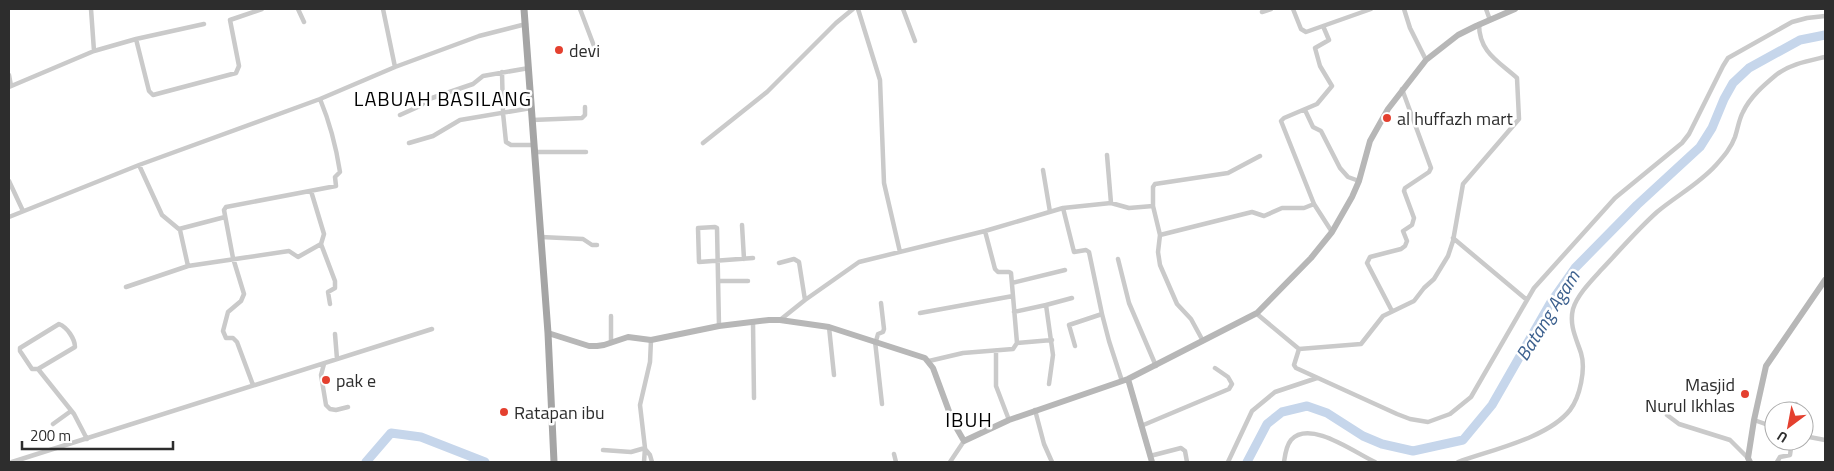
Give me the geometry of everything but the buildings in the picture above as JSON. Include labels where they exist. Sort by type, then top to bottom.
[{"type":"main road","points":[[524,9],[548,333],[554,462]]},
{"type":"street","points":[[91,9],[94,51]]},
{"type":"street","points":[[136,39],[149,91],[156,95],[236,73],[239,66],[230,20],[262,9]]},
{"type":"street","points":[[298,9],[304,22]]},
{"type":"street","points":[[382,9],[395,68]]},
{"type":"street","points":[[580,9],[594,46]]},
{"type":"street","points":[[703,143],[767,92],[836,23],[853,9]]},
{"type":"street","points":[[858,9],[880,80],[883,176],[900,252]]},
{"type":"street","points":[[903,9],[915,41]]},
{"type":"street","points":[[1262,12],[1271,9]]},
{"type":"street","points":[[1293,9],[1303,31],[1306,32],[1357,11],[1370,9]]},
{"type":"street","points":[[1404,9],[1410,28],[1426,60]]},
{"type":"street","points":[[1486,9],[1490,20]]},
{"type":"street","points":[[950,462],[964,441],[1035,410],[1125,380],[1256,314],[1311,258],[1332,232],[1347,207],[1359,181],[1370,141],[1388,109],[1426,60],[1458,35],[1516,9]]},
{"type":"street","points":[[1299,349],[1294,365],[1296,368],[1410,419],[1428,422],[1438,420],[1450,414],[1471,397],[1534,288],[1616,198],[1689,134],[1722,66],[1728,58],[1792,22],[1825,16]]},
{"type":"street","points":[[9,76],[10,86],[94,51],[136,39],[204,24]]},
{"type":"street","points":[[9,217],[139,164],[320,99],[479,36],[526,24]]},
{"type":"street","points":[[1256,314],[1299,349],[1361,344],[1384,316],[1414,301],[1434,279],[1448,256],[1463,184],[1519,118],[1517,78],[1485,50],[1479,36],[1479,24]]},
{"type":"street","points":[[1323,26],[1329,40],[1315,48],[1320,66],[1332,86],[1318,103],[1281,121],[1314,204],[1332,232]]},
{"type":"street","points":[[1458,462],[1544,431],[1569,412],[1579,395],[1581,382],[1582,359],[1572,330],[1572,318],[1573,309],[1581,295],[1636,232],[1664,207],[1697,182],[1723,157],[1734,138],[1742,113],[1758,92],[1786,68],[1825,57]]},
{"type":"street","points":[[400,115],[420,106],[429,99],[472,84],[482,76],[529,68]]},
{"type":"street","points":[[502,72],[506,142],[512,145],[534,148],[586,152]]},
{"type":"street","points":[[1392,311],[1367,260],[1370,257],[1401,249],[1405,246],[1407,241],[1403,231],[1412,225],[1414,218],[1404,192],[1405,188],[1429,172],[1431,168],[1402,89]]},
{"type":"street","points":[[253,385],[236,339],[226,338],[223,331],[228,312],[244,298],[233,258],[224,210],[226,207],[336,186],[335,176],[340,172],[335,141],[329,119],[320,99]]},
{"type":"street","points":[[532,120],[582,118],[585,115],[585,107]]},
{"type":"street","points":[[408,143],[433,136],[460,120],[531,108]]},
{"type":"street","points":[[1305,110],[1314,127],[1321,131],[1340,168],[1348,177],[1359,181]]},
{"type":"street","points":[[1107,154],[1111,203]]},
{"type":"street","points":[[1203,341],[1191,319],[1177,304],[1160,265],[1158,252],[1160,235],[1153,206],[1153,187],[1155,184],[1228,172],[1260,156]]},
{"type":"street","points":[[139,164],[162,215],[179,229],[188,266]]},
{"type":"street","points":[[1043,170],[1050,212]]},
{"type":"street","points":[[10,181],[23,211]]},
{"type":"street","points":[[311,191],[324,234],[322,244],[336,285],[328,292],[330,304]]},
{"type":"street","points":[[780,320],[859,262],[985,231],[1063,208],[1111,203],[1130,208],[1153,206]]},
{"type":"street","points":[[1160,235],[1252,212],[1264,216],[1282,208],[1304,208],[1314,204]]},
{"type":"street","points":[[1063,208],[1074,252],[1086,250],[1089,252],[1109,341],[1125,380],[1151,459],[1181,448],[1184,450],[1187,462]]},
{"type":"street","points":[[179,229],[225,217]]},
{"type":"street","points":[[742,225],[744,259]]},
{"type":"street","points":[[719,326],[718,261],[717,227],[699,227],[697,230],[698,260],[700,262],[718,261],[753,258]]},
{"type":"street","points":[[929,361],[963,353],[1013,349],[1017,343],[1011,273],[998,272],[995,269],[985,231]]},
{"type":"street","points":[[541,237],[583,239],[597,245]]},
{"type":"street","points":[[1453,238],[1527,300]]},
{"type":"street","points":[[126,287],[188,266],[233,258],[289,251],[298,257],[322,244]]},
{"type":"street","points":[[1118,258],[1129,303],[1156,366]]},
{"type":"street","points":[[779,262],[794,260],[799,262],[805,300]]},
{"type":"street","points":[[1012,283],[1065,270]]},
{"type":"street","points":[[1749,461],[1754,420],[1766,366],[1825,280]]},
{"type":"street","points":[[718,281],[748,281]]},
{"type":"street","points":[[920,312],[1013,296]]},
{"type":"street","points":[[1014,312],[1072,298]]},
{"type":"street","points":[[881,303],[884,329],[883,332],[878,334],[875,341],[882,404]]},
{"type":"street","points":[[1046,304],[1052,340],[1053,363],[1049,384]]},
{"type":"street","points":[[1076,346],[1069,325],[1102,314]]},
{"type":"street","points":[[611,316],[611,343]]},
{"type":"street","points":[[548,333],[589,346],[604,345],[628,338],[651,340],[719,326],[753,322],[780,320],[830,327],[918,355],[929,361],[953,422],[964,441]]},
{"type":"street","points":[[753,322],[754,398]]},
{"type":"street","points":[[56,325],[64,326],[75,343],[75,347],[38,369],[33,370],[29,366],[20,348],[56,325]]},
{"type":"street","points":[[830,327],[834,375]]},
{"type":"street","points":[[12,462],[432,329]]},
{"type":"street","points":[[335,334],[337,359]]},
{"type":"street","points":[[644,462],[645,448],[640,405],[650,362],[651,340]]},
{"type":"street","points":[[1017,343],[1052,340]]},
{"type":"street","points":[[996,351],[996,386],[1009,420]]},
{"type":"street","points":[[324,364],[321,375],[326,405],[330,409],[336,410],[348,407]]},
{"type":"street","points":[[1141,426],[1229,389],[1232,384],[1231,380],[1215,368]]},
{"type":"street","points":[[38,369],[71,411],[87,439]]},
{"type":"street","points":[[1228,462],[1252,411],[1276,392],[1318,378]]},
{"type":"street","points":[[1035,410],[1044,444],[1052,462]]},
{"type":"street","points":[[53,424],[71,411]]},
{"type":"street","points":[[1667,415],[1679,424],[1730,440],[1749,461]]},
{"type":"street","points":[[1754,420],[1764,424]]},
{"type":"street","points":[[1284,462],[1291,439],[1305,432],[1323,435],[1376,462]]},
{"type":"street","points":[[603,450],[630,452],[645,448]]},
{"type":"street","points":[[645,448],[652,462]]},
{"type":"street","points":[[1777,462],[1780,457],[1790,455],[1791,451]]},
{"type":"street","points":[[894,454],[896,462]]},
{"type":"waterway","name":"Batang Agam","points":[[1247,462],[1267,424],[1282,412],[1307,406],[1327,413],[1363,436],[1382,444],[1413,451],[1463,440],[1492,405],[1551,302],[1575,268],[1637,205],[1700,147],[1712,128],[1733,83],[1749,68],[1800,40],[1825,35]]},
{"type":"waterway","name":"Batang Agam","points":[[366,462],[391,433],[421,437],[485,462]]},
{"type":"place","name":"devi","points":[[559,50]]},
{"type":"place","name":"al huffazh mart","points":[[1387,118]]},
{"type":"place","name":"pak e","points":[[326,380]]},
{"type":"place","name":"Masjid Nurul Ikhlas","points":[[1745,394]]},
{"type":"place","name":"Ratapan ibu","points":[[504,412]]},
{"type":"district","name":"LABUAH BASILANG","points":[[443,98]]},
{"type":"district","name":"IBUH","points":[[969,419]]}]
